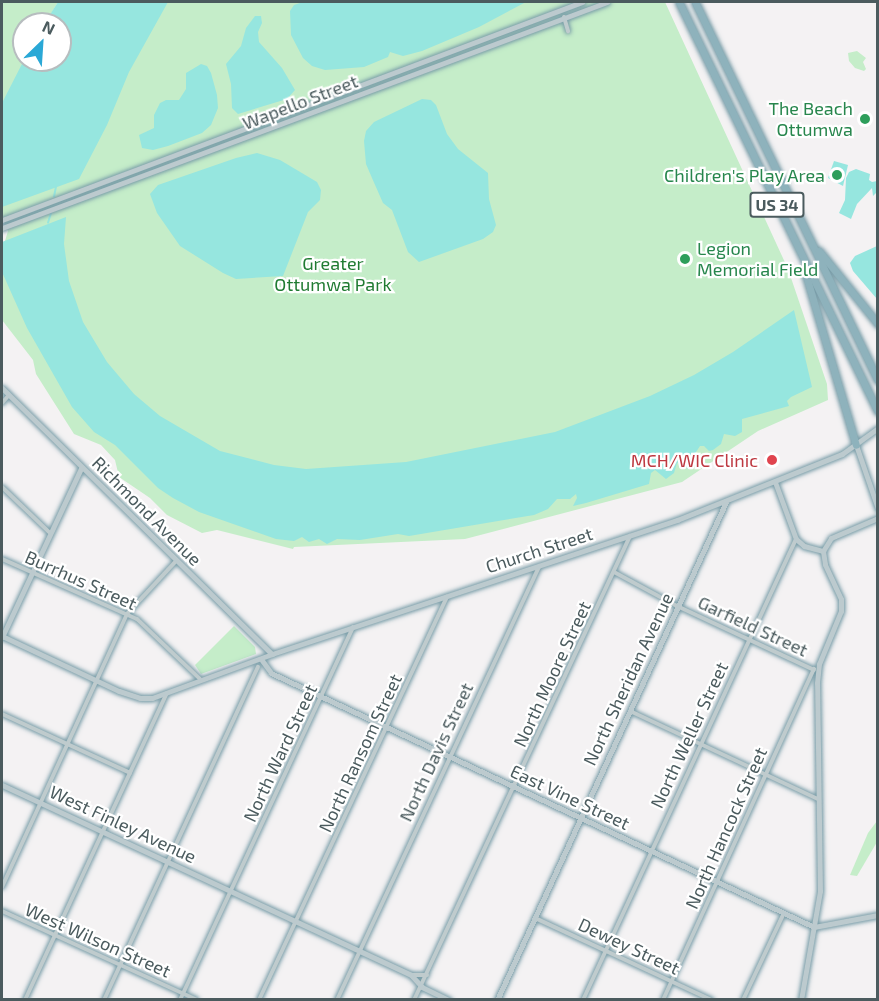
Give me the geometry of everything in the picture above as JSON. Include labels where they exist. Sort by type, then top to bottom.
[{"type":"highway","name":"US 34","points":[[679,2],[877,409]]},
{"type":"highway","name":"US 34","points":[[695,2],[878,380]]},
{"type":"highway","points":[[806,233],[878,324]]},
{"type":"highway","points":[[792,236],[812,289],[817,317],[856,445]]},
{"type":"main road","name":"Wapello Street","points":[[2,220],[582,2]]},
{"type":"main road","name":"Wapello Street","points":[[2,228],[608,2]]},
{"type":"main road","name":"Richmond Avenue","points":[[2,388],[272,654]]},
{"type":"main road","name":"Church Street","points":[[2,636],[140,698],[167,693],[272,654],[727,502],[842,454],[878,428]]},
{"type":"main road","points":[[856,445],[878,509]]},
{"type":"main road","points":[[2,636],[81,468]]},
{"type":"main road","points":[[775,482],[796,539],[804,546],[823,550],[831,538],[878,518]]},
{"type":"main road","name":"North Sheridan Avenue","points":[[497,999],[727,502]]},
{"type":"main road","name":"North Hancock Street","points":[[801,999],[820,891],[816,670],[841,611],[841,599],[825,564],[823,550]]},
{"type":"main road","name":"East Vine Street","points":[[261,659],[271,673],[814,927]]},
{"type":"main road","name":"West Finley Avenue","points":[[2,785],[411,975]]},
{"type":"main road","points":[[814,927],[878,915]]},
{"type":"main road","points":[[411,975],[422,987],[449,999]]},
{"type":"street","points":[[564,18],[568,31]]},
{"type":"street","points":[[2,403],[9,395]]},
{"type":"street","points":[[2,488],[50,533]]},
{"type":"street","name":"North Moore Street","points":[[414,999],[422,987],[630,536]]},
{"type":"street","name":"North Weller Street","points":[[583,999],[796,539]]},
{"type":"street","name":"Burrhus Street","points":[[2,559],[127,614],[146,627],[200,679]]},
{"type":"street","points":[[2,887],[127,614],[176,561]]},
{"type":"street","name":"North Davis Street","points":[[337,999],[539,565]]},
{"type":"street","name":"Garfield Street","points":[[614,572],[677,606],[816,670]]},
{"type":"street","name":"North Ransom Street","points":[[259,999],[447,596]]},
{"type":"street","name":"North Ward Street","points":[[180,999],[354,627]]},
{"type":"street","points":[[104,999],[258,667]]},
{"type":"street","name":"North Hancock Street","points":[[663,999],[816,670]]},
{"type":"street","points":[[25,999],[167,693]]},
{"type":"street","points":[[630,711],[818,798]]},
{"type":"street","points":[[2,714],[130,773]]},
{"type":"street","name":"West Wilson Street","points":[[2,911],[196,999]]},
{"type":"street","points":[[743,999],[784,913]]},
{"type":"street","name":"Dewey Street","points":[[535,918],[712,999]]},
{"type":"street","points":[[411,975],[427,975]]},
{"type":"green space","name":"Greater Ottumwa Park","points":[[2,2],[58,2],[52,12],[12,12],[12,72],[72,72],[72,12],[53,12],[60,2],[665,2],[788,269],[827,384],[828,400],[758,431],[682,482],[465,539],[294,547],[293,549],[217,530],[202,533],[167,515],[150,498],[119,477],[115,460],[101,445],[74,434],[36,374],[33,360],[2,320],[2,251],[8,231],[2,218]]},
{"type":"green space","points":[[857,51],[866,58],[863,62],[866,69],[864,71],[855,68],[849,61],[848,53]]},
{"type":"green space","points":[[234,626],[255,647],[256,654],[201,674],[195,665]]},
{"type":"green space","points":[[877,821],[877,842],[857,876],[850,875],[868,833]]},
{"type":"water","points":[[58,2],[168,2],[129,72],[107,125],[79,179],[2,207],[2,103],[18,72],[72,72],[72,12],[52,12]]},
{"type":"water","points":[[303,2],[526,2],[479,27],[422,51],[403,56],[390,52],[388,57],[364,67],[325,70],[312,66],[303,58],[291,35],[290,11],[294,5]]},
{"type":"water","points":[[255,16],[261,16],[259,42],[282,68],[295,90],[287,99],[238,114],[232,108],[231,84],[226,64],[241,46],[246,28]]},
{"type":"water","points":[[201,64],[207,66],[211,73],[217,95],[218,108],[211,125],[202,133],[168,146],[153,150],[142,148],[139,135],[154,128],[154,115],[160,103],[166,100],[179,100],[186,89],[186,73]]},
{"type":"water","points":[[422,99],[431,100],[436,105],[447,134],[458,149],[488,173],[489,199],[496,225],[493,232],[483,239],[419,262],[408,252],[392,210],[383,203],[366,164],[364,141],[366,131],[374,122]]},
{"type":"water","points":[[257,153],[280,160],[317,182],[321,190],[320,200],[308,212],[283,276],[236,279],[180,246],[157,213],[150,194],[158,185]]},
{"type":"water","name":"Children's Play Area","points":[[834,161],[848,165],[843,186],[828,178]]},
{"type":"water","points":[[856,169],[870,174],[869,180],[872,182],[877,181],[877,192],[873,196],[872,188],[857,204],[851,219],[839,213],[845,200],[846,178],[849,172]]},
{"type":"water","points":[[66,217],[64,244],[69,281],[83,322],[107,362],[134,394],[160,416],[220,451],[274,465],[306,469],[406,462],[555,432],[650,396],[694,375],[733,352],[794,310],[812,387],[791,397],[787,401],[789,406],[742,419],[742,432],[735,436],[724,434],[721,444],[713,450],[709,451],[704,446],[700,446],[696,452],[696,464],[688,469],[680,462],[677,463],[674,473],[666,479],[655,470],[651,473],[649,484],[586,503],[573,506],[577,498],[576,494],[570,499],[557,499],[548,509],[534,515],[409,536],[398,534],[360,540],[337,539],[327,544],[319,539],[309,542],[302,537],[294,541],[276,539],[199,512],[173,498],[158,488],[115,445],[94,432],[72,407],[27,328],[2,272],[2,242]]},
{"type":"water","points":[[878,246],[877,299],[853,271],[850,263],[855,256]]},
{"type":"waterway","points":[[54,197],[56,187]]},
{"type":"waterway","points":[[48,223],[51,213]]},
{"type":"place","name":"The Beach Ottumwa","points":[[865,119]]},
{"type":"place","name":"Children's Play Area","points":[[837,175]]},
{"type":"place","name":"Legion Memorial Field","points":[[685,259]]},
{"type":"place","name":"MCH/WIC Clinic","points":[[772,460]]}]
